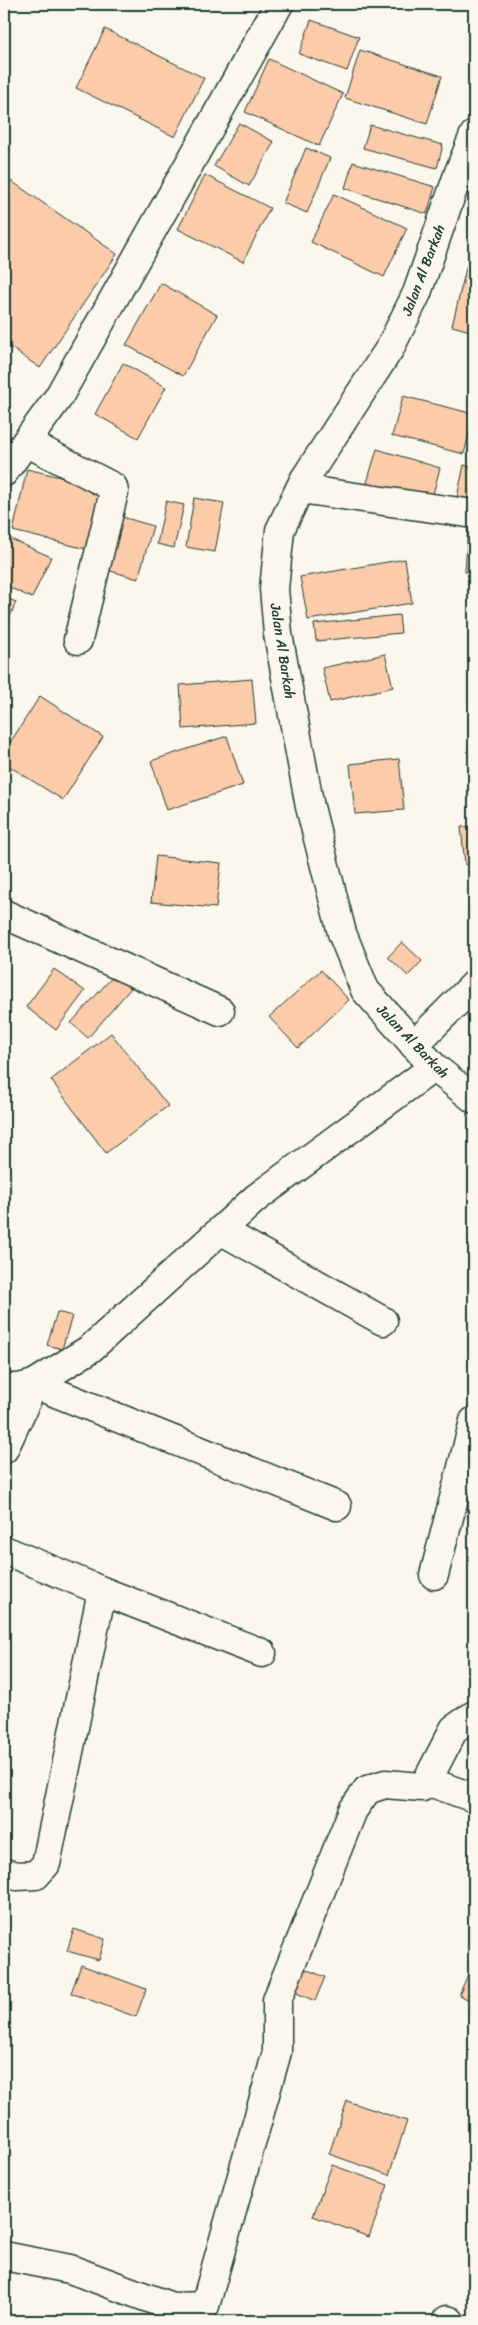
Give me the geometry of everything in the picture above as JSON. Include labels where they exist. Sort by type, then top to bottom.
[{"type":"street","points":[[4,472],[58,398],[279,4]]},
{"type":"street","name":"Jalan Al Barkah","points":[[474,135],[469,163],[417,293],[390,348],[300,489],[280,530],[274,589],[278,634],[310,807],[342,933],[365,990],[434,1067],[474,1098]]},
{"type":"street","points":[[26,442],[110,485],[114,492],[78,640]]},
{"type":"street","points":[[300,489],[474,514]]},
{"type":"street","points":[[4,914],[220,1011]]},
{"type":"street","points":[[414,1045],[474,985]]},
{"type":"street","points":[[4,1388],[19,1388],[34,1384],[90,1349],[222,1231],[256,1198],[434,1067]]},
{"type":"street","points":[[222,1231],[383,1321]]},
{"type":"street","points":[[4,1449],[34,1384]]},
{"type":"street","points":[[34,1384],[337,1506]]},
{"type":"street","points":[[434,1575],[474,1421]]},
{"type":"street","points":[[4,1550],[102,1591],[262,1653]]},
{"type":"street","points":[[4,1873],[18,1876],[36,1875],[46,1864],[102,1591]]},
{"type":"street","points":[[4,2256],[70,2269],[172,2307],[205,2306],[277,2052],[277,2000],[353,1810],[367,1790],[385,1784],[422,1787],[454,1729],[474,1715]]},
{"type":"street","points":[[427,1781],[474,1798]]},
{"type":"building","points":[[311,20],[359,37],[347,71],[299,54]]},
{"type":"building","points":[[105,29],[204,78],[175,137],[76,88]]},
{"type":"building","points":[[360,50],[442,76],[427,124],[345,98]]},
{"type":"building","points":[[269,59],[343,94],[319,146],[245,112]]},
{"type":"building","points":[[239,123],[274,142],[249,186],[214,166]]},
{"type":"building","points":[[370,125],[443,145],[437,168],[363,148]]},
{"type":"building","points":[[306,148],[330,158],[307,213],[283,203]]},
{"type":"building","points":[[353,162],[435,187],[427,214],[345,188]]},
{"type":"building","points":[[205,175],[270,208],[243,262],[178,229]]},
{"type":"building","points":[[4,176],[117,254],[40,368],[4,343]]},
{"type":"building","points":[[334,194],[407,228],[384,277],[311,242]]},
{"type":"building","points":[[467,264],[474,265],[474,332],[452,326]]},
{"type":"building","points":[[161,283],[217,315],[183,376],[126,345]]},
{"type":"building","points":[[123,363],[166,387],[138,438],[95,414]]},
{"type":"building","points":[[403,396],[474,414],[464,454],[392,436]]},
{"type":"building","points":[[377,449],[440,468],[430,505],[366,486]]},
{"type":"building","points":[[464,465],[474,468],[474,511],[455,507]]},
{"type":"building","points":[[27,469],[101,487],[86,549],[13,531]]},
{"type":"building","points":[[194,498],[224,503],[215,552],[186,547]]},
{"type":"building","points":[[166,501],[184,505],[174,548],[157,544]]},
{"type":"building","points":[[119,516],[153,526],[138,579],[104,569]]},
{"type":"building","points":[[468,526],[474,527],[474,573],[465,572]]},
{"type":"building","points":[[4,536],[51,557],[32,598],[4,585]]},
{"type":"building","points":[[405,559],[412,603],[308,620],[300,577]]},
{"type":"building","points":[[4,597],[16,602],[4,631]]},
{"type":"building","points":[[399,615],[401,633],[316,641],[314,624]]},
{"type":"building","points":[[385,654],[393,687],[330,702],[322,668]]},
{"type":"building","points":[[252,679],[256,723],[183,729],[180,685]]},
{"type":"building","points":[[40,696],[103,737],[63,800],[4,763],[4,752]]},
{"type":"building","points":[[227,736],[243,785],[167,810],[151,761]]},
{"type":"building","points":[[399,759],[404,810],[355,814],[350,764]]},
{"type":"building","points":[[474,826],[474,864],[465,865],[461,827]]},
{"type":"building","points":[[156,856],[221,863],[216,908],[151,902]]},
{"type":"building","points":[[402,942],[422,961],[408,976],[388,957]]},
{"type":"building","points":[[54,969],[85,991],[56,1030],[26,1007]]},
{"type":"building","points":[[321,970],[349,1000],[298,1048],[269,1017]]},
{"type":"building","points":[[115,974],[131,988],[88,1038],[71,1023]]},
{"type":"building","points":[[111,1033],[168,1106],[106,1153],[51,1080]]},
{"type":"building","points":[[57,1312],[72,1316],[62,1349],[47,1345]]},
{"type":"building","points":[[74,1929],[105,1939],[99,1960],[67,1951]]},
{"type":"building","points":[[474,1961],[474,2002],[459,1995]]},
{"type":"building","points":[[81,1965],[146,1989],[136,2017],[71,1993]]},
{"type":"building","points":[[295,1965],[325,1977],[315,2001],[285,1988]]},
{"type":"building","points":[[347,2101],[407,2121],[389,2175],[329,2154]]},
{"type":"building","points":[[332,2165],[388,2185],[369,2237],[313,2216]]}]
